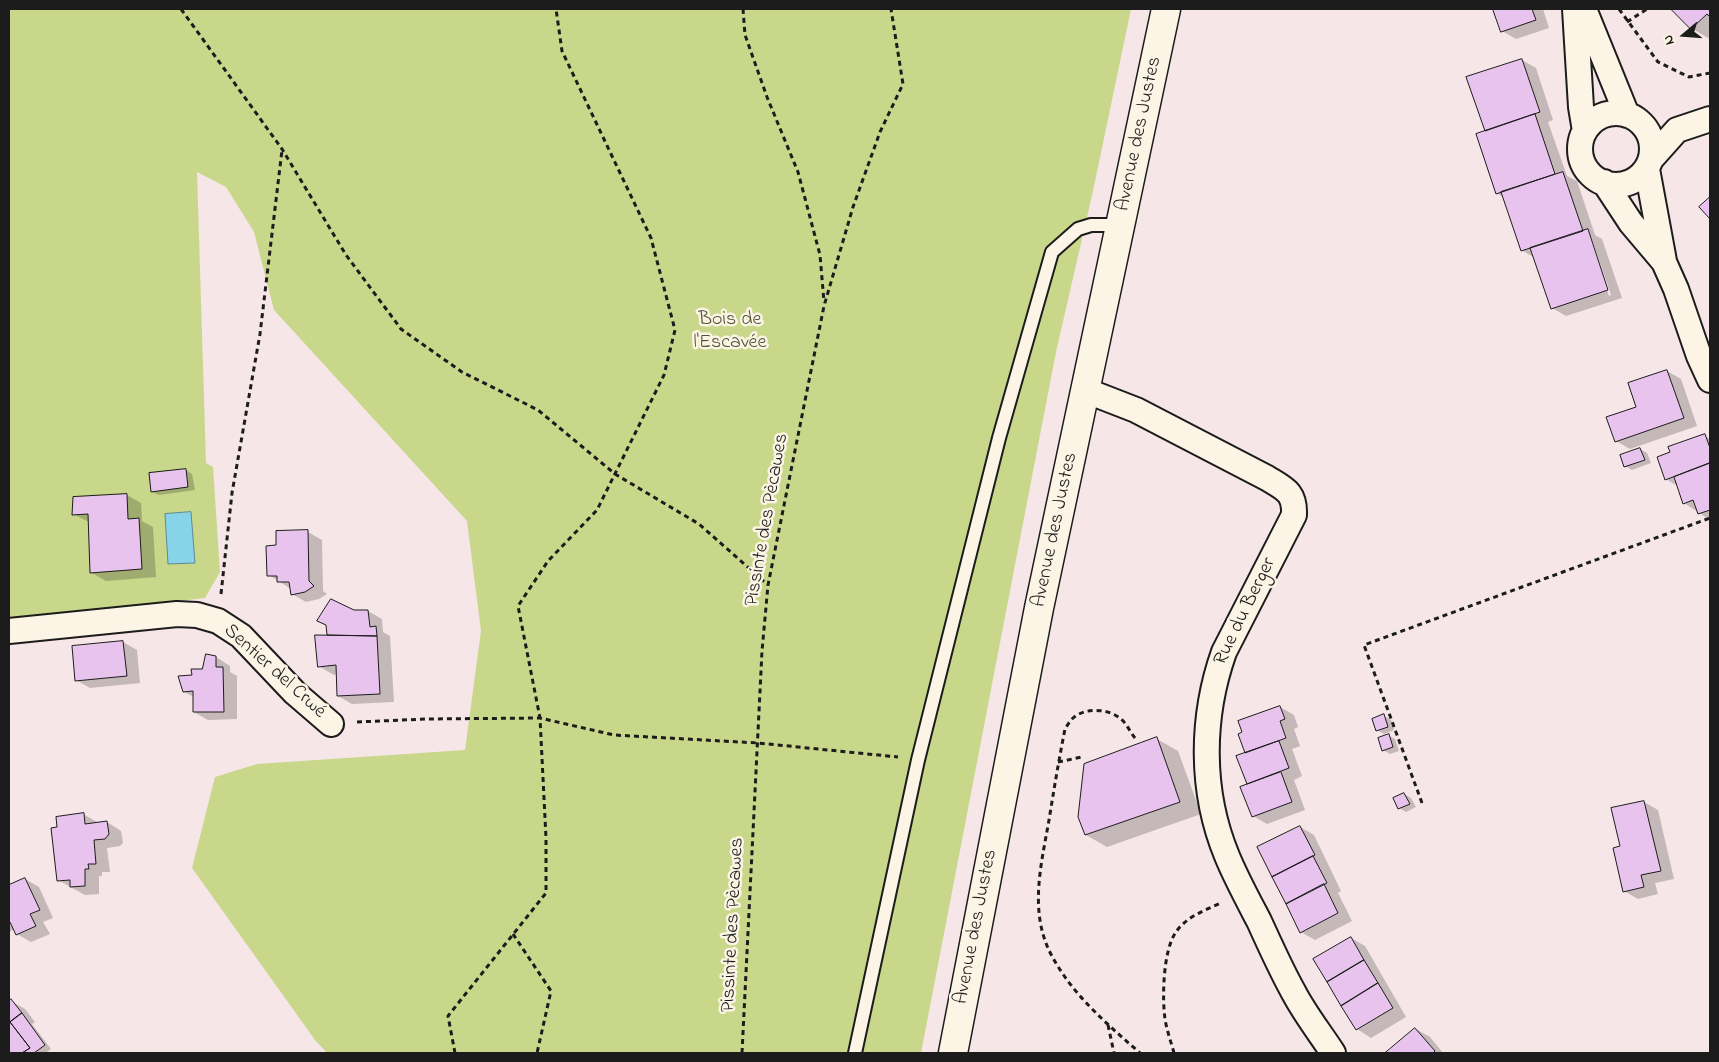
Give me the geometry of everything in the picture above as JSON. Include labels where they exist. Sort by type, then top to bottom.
[{"type":"main road","name":"Avenue des Justes","points":[[953,1053],[1040,608],[1166,9]]},
{"type":"street","points":[[1575,9],[1581,107],[1585,131]]},
{"type":"street","points":[[1584,9],[1633,118],[1647,131],[1652,144],[1649,164],[1664,262],[1676,289],[1699,356],[1710,380]]},
{"type":"street","points":[[1677,130],[1638,179],[1627,184],[1614,186],[1592,176],[1584,166],[1580,154],[1581,142],[1585,131],[1593,121],[1604,115],[1616,113],[1677,130],[1710,120]]},
{"type":"street","points":[[1604,182],[1631,223],[1664,262]]},
{"type":"street","name":"Rue du Berger","points":[[1087,391],[1136,410],[1267,478],[1286,490],[1292,497],[1294,515],[1224,652],[1216,676],[1209,708],[1206,738],[1207,765],[1210,793],[1217,825],[1227,856],[1294,993],[1333,1053]]},
{"type":"street","name":"Sentier del Crwé","points":[[9,631],[177,614],[197,615],[218,621],[241,636],[295,693],[331,724]]},
{"type":"lane","points":[[855,1053],[918,760],[999,438],[1052,252],[1078,229],[1091,225],[1121,224]]},
{"type":"path","points":[[181,9],[282,149],[346,255],[401,329],[462,372],[538,410],[615,474],[699,524],[768,585]]},
{"type":"path","points":[[455,1053],[448,1016],[546,893],[546,838],[540,718],[518,606],[548,561],[597,510],[664,375],[675,330],[651,238],[562,51],[556,9]]},
{"type":"path","points":[[743,9],[745,35],[767,97],[798,172],[820,255],[824,306]]},
{"type":"path","name":"Pissinte des Pècawes","points":[[742,1053],[762,651],[768,585],[824,306],[853,207],[880,132],[904,84],[891,9]]},
{"type":"path","points":[[1619,9],[1658,62],[1689,77],[1710,73]]},
{"type":"path","points":[[1627,22],[1648,9]]},
{"type":"path","points":[[218,621],[232,493],[260,334],[282,149]]},
{"type":"path","points":[[1422,803],[1364,646],[1710,518]]},
{"type":"path","points":[[1134,738],[1126,724],[1111,713],[1090,711],[1081,713],[1072,719],[1065,729],[1038,882],[1038,911],[1042,934],[1066,980],[1083,1001],[1140,1053]]},
{"type":"path","name":"Sentier del Crwé","points":[[331,724],[427,719],[540,718],[614,735],[758,743],[918,760]]},
{"type":"path","points":[[1058,762],[1082,757]]},
{"type":"path","points":[[1174,1053],[1165,1019],[1166,956],[1170,942],[1176,931],[1186,922],[1198,914],[1244,892]]},
{"type":"path","points":[[513,934],[551,991],[537,1053]]},
{"type":"path","points":[[1108,1025],[1114,1053]]},
{"type":"green space","name":"Bois de l'Escavée","points":[[9,9],[1131,9],[1093,191],[1056,352],[921,1053],[327,1053],[315,1040],[192,868],[215,777],[257,764],[465,750],[481,631],[467,521],[274,310],[254,232],[226,187],[197,172],[206,463],[213,467],[220,572],[205,598],[9,621]]},
{"type":"water","points":[[191,512],[195,563],[168,564],[165,514]]},
{"type":"building","points":[[1493,9],[1532,9],[1536,20],[1501,32]]},
{"type":"building","points":[[1671,9],[1710,9],[1710,14],[1709,16],[1707,14],[1691,29]]},
{"type":"building","points":[[1522,59],[1540,112],[1485,131],[1466,77]]},
{"type":"building","points":[[1535,114],[1555,174],[1496,194],[1476,134]]},
{"type":"building","points":[[1563,172],[1583,231],[1521,251],[1501,192]]},
{"type":"building","points":[[1710,197],[1710,219],[1699,207]]},
{"type":"building","points":[[1588,229],[1608,290],[1551,309],[1530,248]]},
{"type":"building","points":[[1667,370],[1684,418],[1615,442],[1606,417],[1636,407],[1628,383]]},
{"type":"building","points":[[1705,434],[1710,448],[1710,463],[1665,480],[1657,457],[1670,452],[1668,447]]},
{"type":"building","points":[[1640,448],[1645,460],[1624,467],[1620,455]]},
{"type":"building","points":[[1710,463],[1710,510],[1698,514],[1693,500],[1683,504],[1674,477]]},
{"type":"building","points":[[186,469],[188,487],[151,492],[149,473]]},
{"type":"building","points":[[127,494],[128,519],[139,518],[142,569],[90,573],[88,514],[72,515],[73,497]]},
{"type":"building","points":[[308,530],[309,581],[314,586],[305,592],[291,595],[289,582],[277,582],[277,576],[267,576],[266,546],[276,545],[276,531]]},
{"type":"building","points":[[331,599],[354,610],[368,610],[370,627],[376,626],[377,636],[327,635],[326,625],[317,621]]},
{"type":"building","points":[[315,635],[377,636],[380,694],[337,696],[336,665],[318,667]]},
{"type":"building","points":[[123,641],[127,676],[75,681],[72,646]]},
{"type":"building","points":[[206,654],[216,656],[216,667],[223,667],[224,712],[193,712],[193,691],[183,692],[178,676],[192,675],[191,669],[202,669]]},
{"type":"building","points":[[1280,706],[1285,719],[1280,721],[1286,738],[1245,753],[1238,734],[1242,732],[1238,721]]},
{"type":"building","points":[[1384,714],[1388,727],[1376,731],[1372,719]]},
{"type":"building","points":[[1389,734],[1393,747],[1382,751],[1378,738]]},
{"type":"building","points":[[1157,737],[1180,802],[1085,835],[1078,817],[1084,764]]},
{"type":"building","points":[[1279,741],[1289,768],[1247,784],[1236,756]]},
{"type":"building","points":[[1281,772],[1292,802],[1252,817],[1240,787]]},
{"type":"building","points":[[1404,793],[1410,804],[1398,809],[1393,798]]},
{"type":"building","points":[[1644,801],[1661,871],[1641,875],[1644,887],[1623,892],[1613,848],[1620,846],[1611,808]]},
{"type":"building","points":[[84,813],[85,824],[107,821],[109,834],[105,839],[94,840],[96,864],[88,864],[89,869],[85,869],[85,886],[70,887],[70,880],[57,881],[51,828],[57,827],[56,817]]},
{"type":"building","points":[[1300,826],[1315,855],[1272,877],[1257,847]]},
{"type":"building","points":[[1313,856],[1327,883],[1286,904],[1272,877]]},
{"type":"building","points":[[25,878],[40,910],[30,914],[36,926],[16,935],[9,923],[9,885]]},
{"type":"building","points":[[1324,884],[1338,913],[1300,933],[1286,904]]},
{"type":"building","points":[[1351,937],[1364,960],[1327,982],[1313,959]]},
{"type":"building","points":[[1364,960],[1378,983],[1341,1006],[1327,982]]},
{"type":"building","points":[[1378,983],[1393,1008],[1356,1030],[1341,1006]]},
{"type":"building","points":[[11,999],[22,1013],[10,1022],[30,1048],[22,1053],[9,1053],[9,1001]]},
{"type":"building","points":[[22,1013],[45,1045],[34,1053],[22,1053],[30,1048],[10,1022]]},
{"type":"building","points":[[1415,1028],[1435,1051],[1433,1053],[1385,1053]]}]
